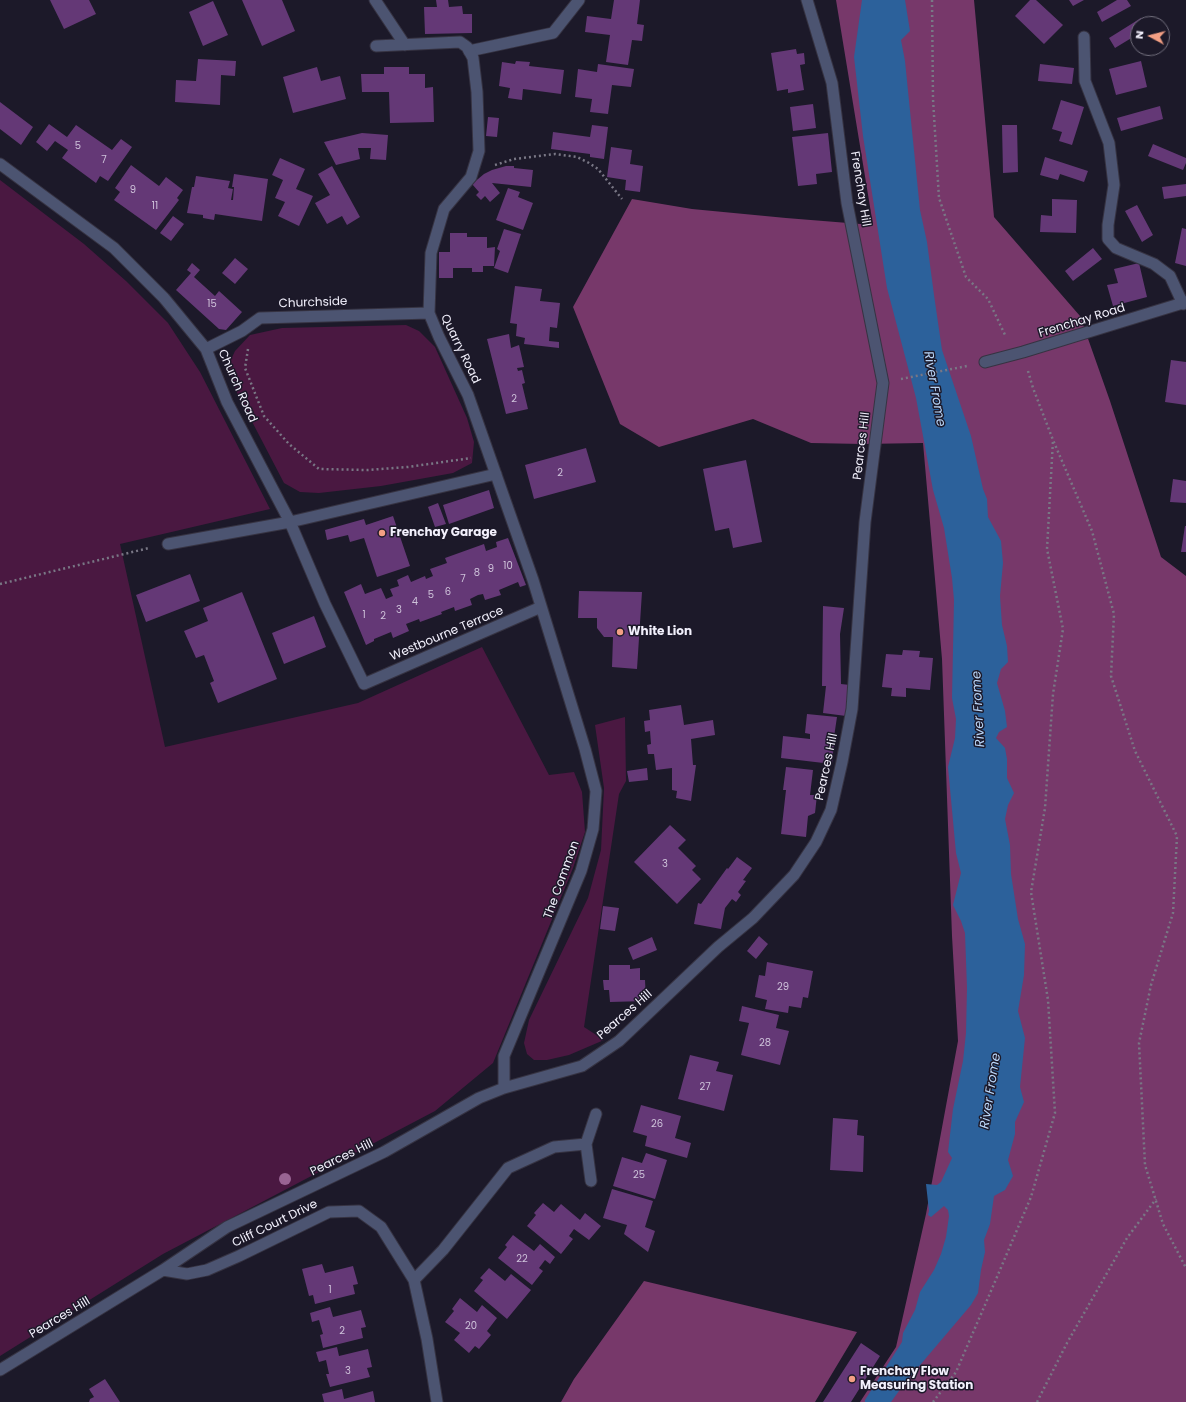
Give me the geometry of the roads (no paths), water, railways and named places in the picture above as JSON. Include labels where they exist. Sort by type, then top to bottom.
[{"type":"street","points":[[375,0],[406,45]]},
{"type":"street","points":[[376,46],[460,42],[467,47],[469,51],[553,33],[579,0]]},
{"type":"street","name":"Frenchay Hill","points":[[807,0],[832,83],[847,203],[883,383]]},
{"type":"street","points":[[1084,37],[1085,81],[1109,143],[1114,185],[1108,225],[1108,239],[1116,248],[1154,264],[1170,276],[1184,303]]},
{"type":"street","name":"Quarry Road","points":[[469,51],[473,58],[478,92],[479,151],[470,177],[444,209],[431,253],[429,312],[439,337],[468,395],[533,580],[541,607]]},
{"type":"street","name":"Church Road","points":[[0,164],[114,248],[164,298],[206,349],[227,402],[290,522],[325,604],[364,684]]},
{"type":"street","name":"Frenchay Road","points":[[985,362],[1019,354],[1184,303]]},
{"type":"street","name":"Churchside","points":[[206,349],[242,332],[260,318],[429,312]]},
{"type":"street","name":"Pearces Hill","points":[[0,1370],[163,1270],[227,1227],[384,1152],[479,1098],[504,1088],[582,1066],[618,1041],[718,947],[753,918],[794,875],[816,842],[831,810],[852,709],[865,522],[883,383]]},
{"type":"street","points":[[168,544],[290,522],[496,474]]},
{"type":"street","name":"The Common","points":[[504,1088],[504,1056],[582,871],[593,830],[596,791],[586,749],[541,607]]},
{"type":"street","name":"Westbourne Terrace","points":[[364,684],[541,607]]},
{"type":"street","points":[[591,1181],[586,1144],[596,1114]]},
{"type":"street","points":[[414,1280],[443,1250],[508,1168],[554,1147],[586,1144]]},
{"type":"street","name":"Cliff Court Drive","points":[[163,1270],[187,1274],[207,1270],[329,1212],[359,1211],[381,1227],[414,1280],[427,1339],[437,1402]]},
{"type":"water","name":"River Frome","points":[[862,0],[905,0],[910,31],[901,40],[905,61],[920,210],[927,242],[942,350],[971,436],[983,489],[987,499],[988,517],[1001,541],[1003,563],[1000,596],[1002,625],[1007,646],[1008,662],[1001,669],[997,683],[1005,711],[1007,727],[999,732],[996,738],[1005,748],[1007,759],[1007,778],[1014,793],[1008,805],[1005,819],[1010,845],[1011,874],[1018,919],[1025,944],[1024,975],[1018,1011],[1025,1038],[1020,1087],[1024,1102],[1015,1122],[1015,1134],[1008,1160],[1013,1176],[1005,1190],[994,1196],[990,1224],[984,1240],[985,1252],[978,1293],[971,1305],[904,1384],[891,1402],[865,1402],[865,1400],[902,1342],[903,1333],[915,1310],[920,1292],[934,1270],[946,1237],[949,1216],[948,1210],[944,1206],[931,1217],[928,1215],[929,1211],[926,1184],[937,1185],[941,1182],[952,1158],[948,1152],[953,1109],[963,1061],[966,1033],[967,988],[965,933],[953,905],[961,873],[956,853],[948,767],[955,738],[956,719],[952,698],[954,600],[952,578],[944,528],[933,490],[916,398],[887,288],[863,136],[854,57]]},
{"type":"place","name":"Frenchay Garage","points":[[382,533]]},
{"type":"place","name":"White Lion","points":[[620,632]]},
{"type":"place","name":"Frenchay Flow Measuring Station","points":[[852,1379]]}]
